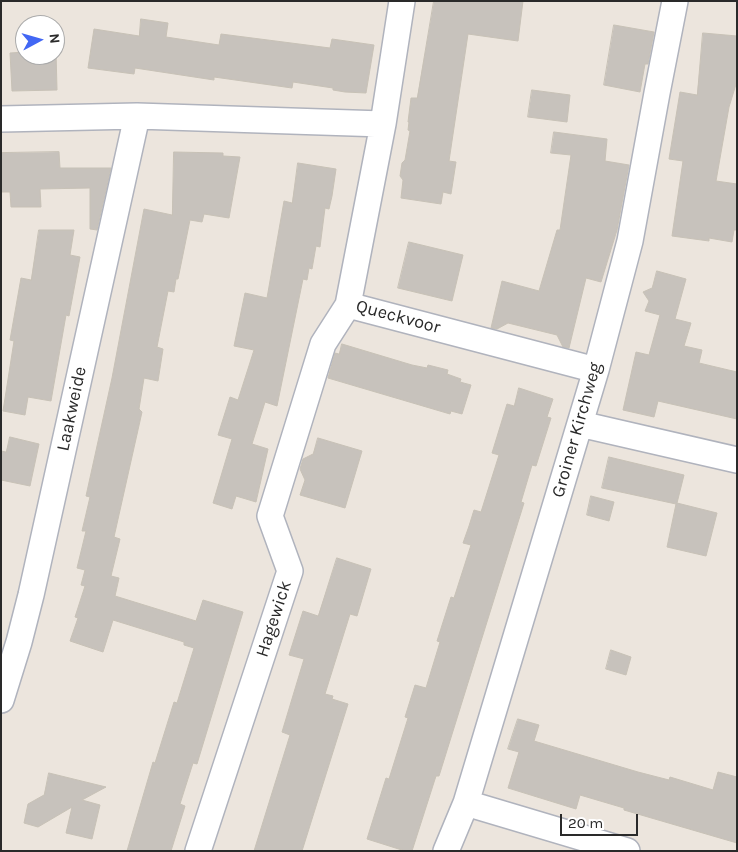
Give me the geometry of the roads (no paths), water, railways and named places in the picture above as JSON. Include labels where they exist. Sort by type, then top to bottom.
[{"type":"street","name":"Queckvoor","points":[[402,1],[383,124],[348,305],[596,370]]},
{"type":"street","name":"Groiner Kirchweg","points":[[446,851],[466,802],[596,370],[630,241],[656,93],[675,1]]},
{"type":"street","points":[[1,119],[137,116],[383,124]]},
{"type":"street","name":"Laakweide","points":[[1,700],[20,642],[31,595],[137,116]]},
{"type":"street","name":"Hagewick","points":[[198,851],[290,571],[270,516],[323,344],[348,305]]},
{"type":"street","points":[[580,424],[737,460]]},
{"type":"street","points":[[466,802],[627,851]]}]
